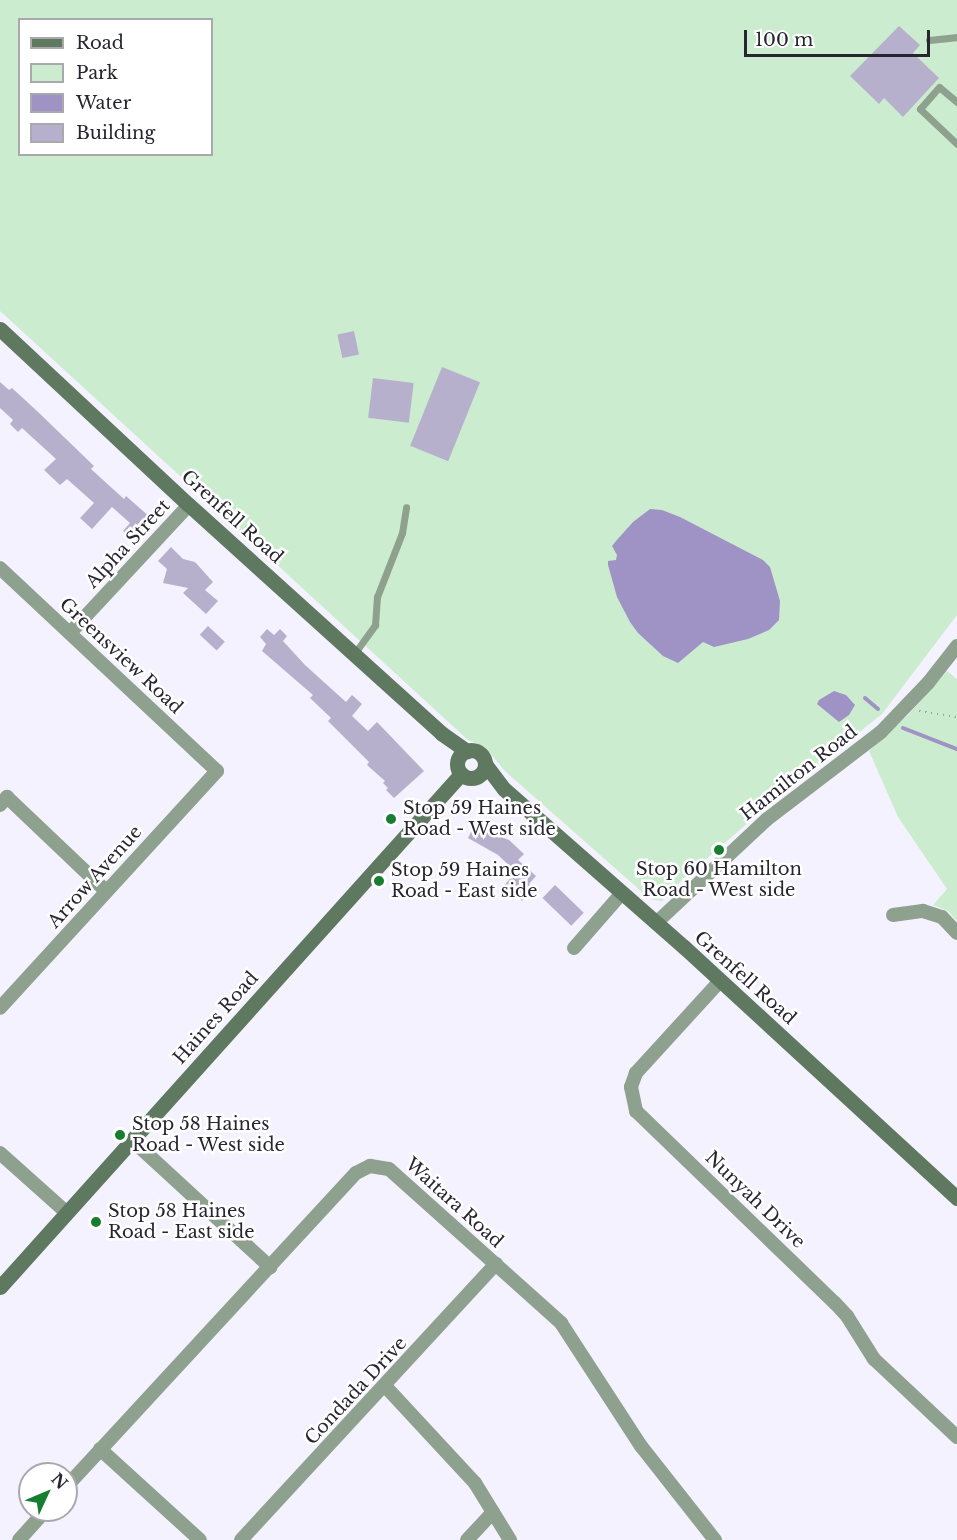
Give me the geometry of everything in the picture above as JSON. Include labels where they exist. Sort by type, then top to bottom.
[{"type":"main road","name":"Grenfell Road","points":[[0,329],[189,505],[441,733],[462,762],[477,752],[482,770],[656,923],[957,1198]]},
{"type":"main road","points":[[462,762],[471,778],[482,770]]},
{"type":"main road","name":"Haines Road","points":[[0,1287],[132,1140],[462,762]]},
{"type":"street","name":"Alpha Street","points":[[70,633],[189,505]]},
{"type":"street","name":"Greensview Road","points":[[0,568],[217,771]]},
{"type":"street","name":"Hamilton Road","points":[[656,923],[766,820],[851,756],[904,709],[957,646]]},
{"type":"street","name":"Arrow Avenue","points":[[0,1008],[217,771]]},
{"type":"street","points":[[0,805],[7,797],[106,891]]},
{"type":"street","points":[[574,948],[621,893]]},
{"type":"street","points":[[893,915],[923,911],[942,917],[957,933]]},
{"type":"street","name":"Nunyah Drive","points":[[720,981],[636,1073],[631,1087],[636,1111],[750,1217],[835,1303],[847,1316],[874,1359],[957,1437]]},
{"type":"street","points":[[132,1140],[270,1266]]},
{"type":"street","points":[[0,1153],[67,1213]]},
{"type":"street","name":"Waitara Road","points":[[78,1474],[356,1173],[370,1166],[389,1169],[561,1323],[641,1446],[715,1540]]},
{"type":"street","name":"Condada Drive","points":[[241,1540],[386,1387],[496,1264]]},
{"type":"street","points":[[386,1387],[475,1483],[510,1540]]},
{"type":"street","points":[[100,1449],[200,1540]]},
{"type":"street","points":[[468,1540],[493,1512]]},
{"type":"street","points":[[19,1540],[35,1522]]},
{"type":"lane","points":[[929,40],[957,37]]},
{"type":"lane","points":[[957,102],[939,87],[920,109],[957,144]]},
{"type":"lane","points":[[354,654],[375,625],[376,597],[402,533],[406,507]]},
{"type":"path","points":[[904,709],[957,717]]},
{"type":"green space","points":[[0,0],[957,0],[957,615],[882,714],[785,791],[683,879],[662,901],[650,899],[505,771],[485,747],[468,740],[0,311]]},
{"type":"green space","points":[[947,671],[957,679],[957,921],[948,911],[933,905],[947,889],[898,817],[869,751],[908,715]]},
{"type":"water","points":[[650,509],[662,510],[680,517],[763,560],[770,567],[780,601],[779,620],[769,630],[748,639],[714,647],[703,642],[678,663],[663,656],[638,633],[630,622],[617,597],[608,565],[608,561],[616,560],[617,555],[612,546],[633,522]]},
{"type":"water","points":[[834,691],[846,695],[855,705],[849,715],[839,722],[817,704],[819,700]]},
{"type":"building","points":[[899,26],[920,45],[913,53],[939,78],[903,117],[884,98],[879,104],[850,76]]},
{"type":"building","points":[[354,331],[359,354],[342,358],[337,335]]},
{"type":"building","points":[[442,367],[480,382],[448,461],[410,446]]},
{"type":"building","points":[[373,378],[414,383],[409,423],[368,418]]},
{"type":"building","points":[[0,382],[9,390],[12,388],[37,411],[94,466],[91,469],[124,499],[126,496],[151,518],[132,539],[123,531],[130,523],[112,507],[92,529],[80,518],[94,503],[67,479],[60,485],[44,470],[56,459],[22,428],[18,432],[10,424],[13,420],[0,408]]},
{"type":"building","points":[[171,547],[183,559],[195,562],[213,582],[205,590],[218,601],[206,614],[183,593],[188,588],[163,583],[167,569],[158,561]]},
{"type":"building","points":[[208,626],[225,642],[217,650],[200,635]]},
{"type":"building","points":[[267,629],[274,635],[280,629],[287,636],[283,641],[305,665],[346,702],[352,695],[362,704],[352,716],[368,731],[377,722],[424,771],[394,798],[386,790],[388,788],[383,783],[385,781],[367,765],[369,762],[328,721],[331,718],[310,698],[313,695],[262,651],[266,644],[260,637]]},
{"type":"building","points":[[474,826],[509,840],[524,854],[518,860],[536,876],[529,884],[533,888],[522,901],[517,896],[513,900],[501,889],[516,872],[498,855],[468,838]]},
{"type":"building","points":[[555,885],[584,913],[571,926],[542,898]]},
{"type":"waterway","points":[[865,698],[878,709]]},
{"type":"waterway","points":[[903,728],[957,749]]},
{"type":"place","name":"Stop 59 Haines Road - West side","points":[[391,819]]},
{"type":"place","name":"Stop 60 Hamilton Road - West side","points":[[719,850]]},
{"type":"place","name":"Stop 59 Haines Road - East side","points":[[379,881]]},
{"type":"place","name":"Stop 58 Haines Road - West side","points":[[120,1135]]},
{"type":"place","name":"Stop 58 Haines Road - East side","points":[[96,1222]]}]
